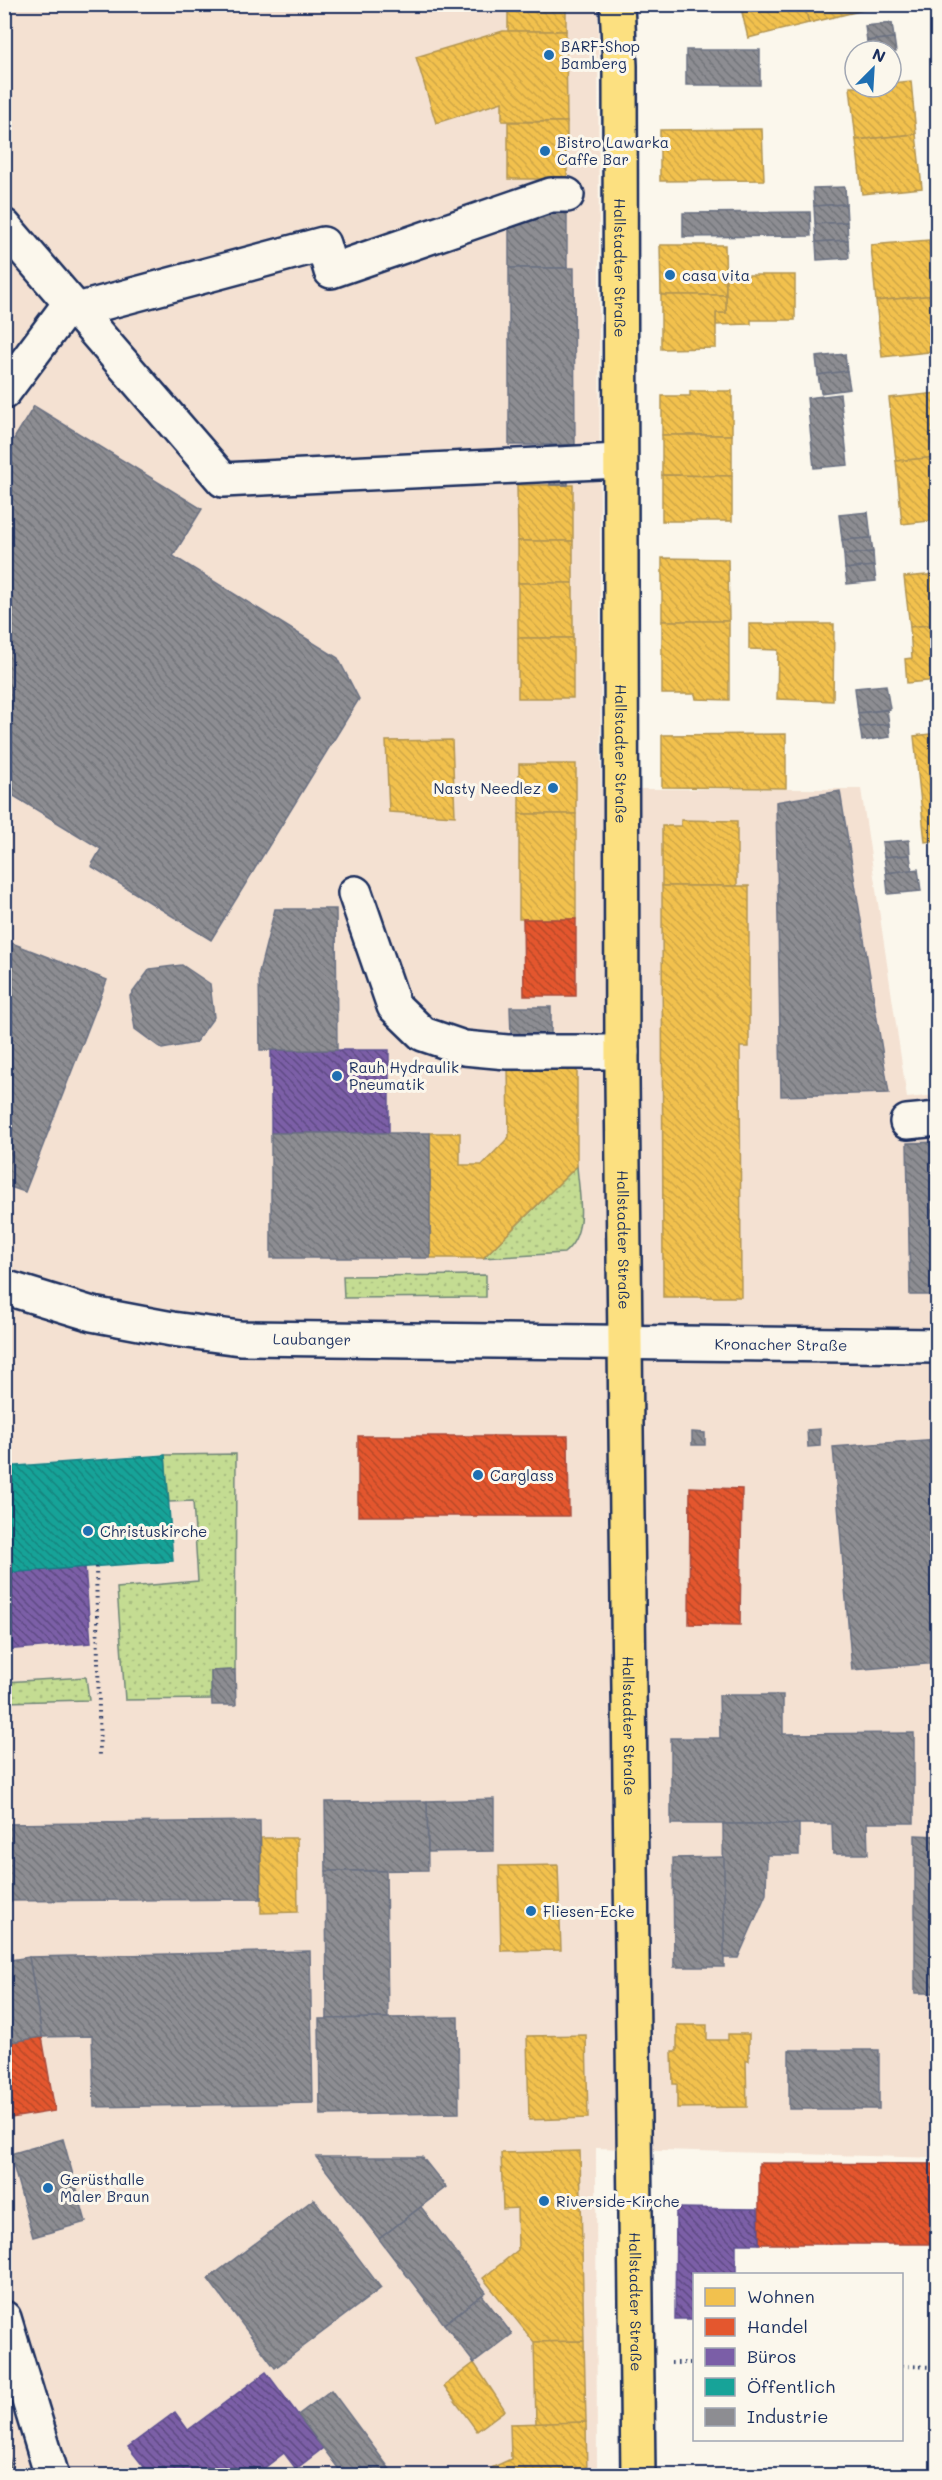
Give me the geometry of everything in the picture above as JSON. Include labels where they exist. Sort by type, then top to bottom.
[{"type":"main road","name":"Hallstadter Straße","points":[[616,4],[620,66],[622,1052],[638,2475]]},
{"type":"street","points":[[4,392],[62,314],[323,244],[331,271],[551,195],[567,195]]},
{"type":"street","points":[[4,226],[223,480],[620,461]]},
{"type":"street","points":[[355,893],[394,1006],[423,1034],[464,1048],[496,1051],[622,1052]]},
{"type":"street","name":"Laubanger","points":[[4,1287],[92,1314],[172,1329],[240,1338],[625,1342]]},
{"type":"street","name":"Kronacher Straße","points":[[625,1342],[938,1346]]},
{"type":"street","points":[[4,2318],[52,2475]]},
{"type":"path","points":[[96,1567],[100,1758]]},
{"type":"path","points":[[903,2366],[938,2367]]},
{"type":"shaded area","points":[[5,5],[598,5],[601,789],[861,789],[907,1098],[937,1095],[937,2158],[596,2148],[597,2475],[5,2476]]},
{"type":"green space","points":[[577,1166],[580,1224],[572,1245],[564,1253],[483,1258]]},
{"type":"green space","points":[[486,1275],[486,1297],[344,1298],[343,1276]]},
{"type":"green space","points":[[236,1454],[235,1670],[211,1671],[211,1699],[125,1700],[117,1588],[198,1581],[193,1501],[169,1502],[165,1455]]},
{"type":"green space","points":[[86,1677],[89,1700],[5,1702],[5,1682]]},
{"type":"building: Wohnen","points":[[508,4],[566,4],[566,31],[508,31]]},
{"type":"building: Wohnen","points":[[740,4],[804,4],[809,23],[748,38]]},
{"type":"building: Wohnen","points":[[804,4],[867,4],[868,9],[809,23]]},
{"type":"building: Wohnen","points":[[503,31],[566,31],[567,122],[502,121],[502,102],[436,123],[416,57]]},
{"type":"building: Wohnen","points":[[911,81],[916,134],[856,140],[851,99],[903,99],[903,82]]},
{"type":"building: Wohnen","points":[[508,122],[567,122],[567,179],[508,179]]},
{"type":"building: Wohnen","points":[[762,129],[764,180],[660,181],[660,130]]},
{"type":"building: Wohnen","points":[[916,134],[922,188],[862,194],[856,140]]},
{"type":"building: Wohnen","points":[[929,240],[935,295],[876,301],[871,245]]},
{"type":"building: Wohnen","points":[[660,245],[725,245],[726,295],[661,295]]},
{"type":"building: Wohnen","points":[[726,275],[795,275],[795,320],[751,320],[751,324],[716,325],[716,313],[726,313]]},
{"type":"building: Wohnen","points":[[661,295],[726,295],[726,313],[716,313],[716,348],[661,349]]},
{"type":"building: Wohnen","points":[[935,295],[938,351],[882,357],[876,301]]},
{"type":"building: Wohnen","points":[[690,391],[732,391],[732,435],[662,435],[662,396],[690,396]]},
{"type":"building: Wohnen","points":[[938,393],[938,457],[896,461],[889,398]]},
{"type":"building: Wohnen","points":[[662,435],[732,435],[732,476],[662,475]]},
{"type":"building: Wohnen","points":[[938,457],[938,520],[902,524],[896,461]]},
{"type":"building: Wohnen","points":[[662,475],[732,476],[732,521],[662,521]]},
{"type":"building: Wohnen","points":[[517,485],[573,485],[573,541],[518,541]]},
{"type":"building: Wohnen","points":[[518,541],[573,541],[573,583],[518,583]]},
{"type":"building: Wohnen","points":[[662,558],[728,559],[729,621],[662,621]]},
{"type":"building: Wohnen","points":[[938,574],[938,624],[910,627],[904,577]]},
{"type":"building: Wohnen","points":[[518,583],[573,583],[573,638],[518,638]]},
{"type":"building: Wohnen","points":[[662,621],[729,621],[729,700],[696,699],[695,694],[662,694]]},
{"type":"building: Wohnen","points":[[749,624],[834,624],[833,701],[777,699],[778,650],[749,649]]},
{"type":"building: Wohnen","points":[[938,624],[938,680],[907,683],[905,659],[912,658],[910,627]]},
{"type":"building: Wohnen","points":[[518,638],[573,638],[573,698],[518,698]]},
{"type":"building: Wohnen","points":[[938,733],[938,840],[925,842],[914,736]]},
{"type":"building: Wohnen","points":[[786,734],[786,788],[662,787],[662,735]]},
{"type":"building: Wohnen","points":[[452,740],[455,816],[389,812],[386,741]]},
{"type":"building: Wohnen","points":[[519,764],[576,764],[576,814],[519,814]]},
{"type":"building: Wohnen","points":[[519,814],[576,814],[576,919],[519,919]]},
{"type":"building: Wohnen","points":[[681,820],[737,821],[737,886],[662,886],[662,826],[681,826]]},
{"type":"building: Wohnen","points":[[662,886],[749,886],[749,1047],[740,1047],[741,1297],[663,1297]]},
{"type":"building: Wohnen","points":[[577,1065],[577,1166],[483,1258],[430,1258],[430,1133],[460,1133],[460,1165],[482,1165],[509,1137],[508,1066]]},
{"type":"building: Wohnen","points":[[261,1838],[297,1838],[298,1912],[261,1913]]},
{"type":"building: Wohnen","points":[[558,1865],[561,1950],[501,1951],[499,1866]]},
{"type":"building: Wohnen","points":[[677,2025],[707,2025],[707,2040],[728,2040],[728,2034],[749,2034],[749,2061],[746,2061],[747,2107],[677,2108],[677,2084],[673,2084],[672,2051],[677,2051]]},
{"type":"building: Wohnen","points":[[586,2035],[588,2118],[529,2120],[527,2036]]},
{"type":"building: Wohnen","points":[[580,2151],[584,2341],[534,2342],[483,2278],[518,2250],[517,2208],[503,2209],[501,2153]]},
{"type":"building: Wohnen","points":[[584,2341],[586,2422],[536,2424],[534,2342]]},
{"type":"building: Wohnen","points":[[474,2363],[505,2410],[477,2431],[444,2386]]},
{"type":"building: Wohnen","points":[[586,2422],[587,2476],[495,2476],[491,2468],[511,2459],[510,2424]]},
{"type":"building: Handel","points":[[523,919],[576,919],[576,996],[524,996]]},
{"type":"building: Handel","points":[[358,1436],[568,1436],[569,1516],[358,1516]]},
{"type":"building: Handel","points":[[690,1487],[742,1489],[740,1625],[689,1624]]},
{"type":"building: Handel","points":[[42,2037],[55,2111],[4,2119],[4,2043]]},
{"type":"building: Handel","points":[[759,2163],[938,2164],[938,2244],[759,2244]]},
{"type":"building: Büros","points":[[271,1050],[389,1050],[389,1133],[271,1133]]},
{"type":"building: Büros","points":[[85,1567],[91,1643],[4,1650],[4,1573]]},
{"type":"building: Büros","points":[[676,2208],[758,2209],[759,2244],[736,2244],[736,2273],[693,2273],[693,2319],[675,2319]]},
{"type":"building: Büros","points":[[266,2372],[323,2448],[296,2469],[284,2453],[254,2476],[146,2476],[141,2469],[144,2467],[128,2447],[175,2412],[188,2430]]},
{"type":"building: Öffentlich","name":"Christuskirche","points":[[165,1455],[173,1561],[4,1573],[4,1467]]},
{"type":"building: Industrie","points":[[892,23],[894,38],[867,39],[865,26]]},
{"type":"building: Industrie","points":[[686,50],[760,50],[760,85],[686,85]]},
{"type":"building: Industrie","points":[[845,187],[846,204],[814,206],[813,188]]},
{"type":"building: Industrie","points":[[846,204],[847,222],[815,224],[814,206]]},
{"type":"building: Industrie","points":[[567,207],[567,268],[509,268],[509,220]]},
{"type":"building: Industrie","points":[[810,212],[811,236],[683,237],[683,213]]},
{"type":"building: Industrie","points":[[847,222],[848,240],[816,242],[815,224]]},
{"type":"building: Industrie","points":[[848,240],[849,258],[817,260],[816,242]]},
{"type":"building: Industrie","points":[[509,268],[574,268],[575,445],[509,445]]},
{"type":"building: Industrie","points":[[845,354],[847,371],[818,375],[816,357]]},
{"type":"building: Industrie","points":[[847,371],[850,389],[821,393],[818,375]]},
{"type":"building: Industrie","points":[[840,394],[848,465],[814,468],[807,398]]},
{"type":"building: Industrie","points":[[34,406],[202,509],[173,556],[338,658],[359,699],[211,940],[91,866],[101,849],[4,790],[4,455]]},
{"type":"building: Industrie","points":[[550,445],[568,445],[568,485],[550,485]]},
{"type":"building: Industrie","points":[[868,512],[871,538],[842,540],[839,515]]},
{"type":"building: Industrie","points":[[871,538],[873,552],[844,555],[842,540]]},
{"type":"building: Industrie","points":[[873,552],[874,566],[845,569],[844,555]]},
{"type":"building: Industrie","points":[[874,566],[876,581],[847,584],[845,569]]},
{"type":"building: Industrie","points":[[886,685],[890,709],[858,713],[855,688]]},
{"type":"building: Industrie","points":[[887,710],[889,724],[860,727],[858,713]]},
{"type":"building: Industrie","points":[[889,724],[890,737],[862,741],[860,727]]},
{"type":"building: Industrie","points":[[840,791],[889,1093],[781,1096],[776,802]]},
{"type":"building: Industrie","points":[[909,840],[910,855],[884,857],[882,842]]},
{"type":"building: Industrie","points":[[910,855],[912,870],[886,873],[884,857]]},
{"type":"building: Industrie","points":[[918,869],[921,891],[888,894],[886,873]]},
{"type":"building: Industrie","points":[[275,909],[336,909],[337,1050],[260,1050],[259,972]]},
{"type":"building: Industrie","points":[[4,940],[107,980],[25,1192],[4,1185]]},
{"type":"building: Industrie","points":[[182,965],[210,984],[214,1017],[195,1043],[162,1049],[135,1029],[130,996],[150,969]]},
{"type":"building: Industrie","points":[[510,1007],[551,1007],[551,1036],[511,1036]]},
{"type":"building: Industrie","points":[[271,1133],[430,1133],[430,1258],[271,1258]]},
{"type":"building: Industrie","points":[[938,1142],[938,1295],[910,1295],[907,1143]]},
{"type":"building: Industrie","points":[[820,1429],[820,1446],[808,1447],[807,1430]]},
{"type":"building: Industrie","points":[[692,1432],[705,1433],[705,1445],[692,1445]]},
{"type":"building: Industrie","points":[[938,1439],[938,1663],[852,1670],[833,1447]]},
{"type":"building: Industrie","points":[[235,1670],[236,1705],[212,1705],[211,1671]]},
{"type":"building: Industrie","points":[[719,1695],[783,1695],[783,1734],[914,1733],[914,1823],[867,1823],[868,1854],[833,1854],[832,1824],[671,1824],[671,1738],[720,1738]]},
{"type":"building: Industrie","points":[[494,1799],[494,1851],[428,1852],[427,1801]]},
{"type":"building: Industrie","points":[[427,1801],[428,1870],[326,1871],[325,1802]]},
{"type":"building: Industrie","points":[[260,1821],[261,1899],[6,1901],[4,1824]]},
{"type":"building: Industrie","points":[[723,1824],[799,1824],[799,1855],[767,1855],[766,1894],[738,1958],[724,1958]]},
{"type":"building: Industrie","points":[[915,1835],[938,1836],[938,1993],[915,1993]]},
{"type":"building: Industrie","points":[[724,1857],[724,1967],[674,1967],[673,1858]]},
{"type":"building: Industrie","points":[[326,1871],[386,1871],[388,2018],[327,2019]]},
{"type":"building: Industrie","points":[[310,1951],[313,2103],[94,2107],[92,2036],[42,2037],[29,1957]]},
{"type":"building: Industrie","points":[[29,1957],[42,2037],[4,2043],[4,1961]]},
{"type":"building: Industrie","points":[[458,2017],[459,2113],[320,2115],[319,2019]]},
{"type":"building: Industrie","points":[[789,2050],[879,2050],[879,2109],[789,2109]]},
{"type":"building: Industrie","name":"Gerüsthalle Maler Braun","points":[[63,2139],[86,2222],[33,2237],[10,2154]]},
{"type":"building: Industrie","points":[[316,2157],[422,2157],[446,2187],[379,2239]]},
{"type":"building: Industrie","points":[[314,2199],[381,2288],[275,2368],[208,2279]]},
{"type":"building: Industrie","points":[[421,2207],[486,2292],[444,2324],[379,2239]]},
{"type":"building: Industrie","points":[[482,2295],[512,2334],[474,2363],[444,2324]]},
{"type":"building: Industrie","points":[[331,2390],[395,2476],[344,2476],[298,2415]]},
{"type":"building: Industrie","points":[[4,2444],[15,2476],[4,2476]]},
{"type":"place","name":"BARF-Shop Bamberg","points":[[549,55]]},
{"type":"place","name":"Bistro Lawarka Caffe Bar","points":[[545,151]]},
{"type":"place","name":"casa vita","points":[[670,275]]},
{"type":"place","name":"Nasty Needlez","points":[[553,788]]},
{"type":"place","name":"Rauh Hydraulik Pneumatik","points":[[337,1076]]},
{"type":"place","name":"Carglass","points":[[478,1475]]},
{"type":"place","name":"Christuskirche","points":[[88,1531]]},
{"type":"place","name":"Fliesen-Ecke","points":[[531,1911]]},
{"type":"place","name":"Gerüsthalle Maler Braun","points":[[48,2188]]},
{"type":"place","name":"Riverside-Kirche","points":[[544,2201]]}]
